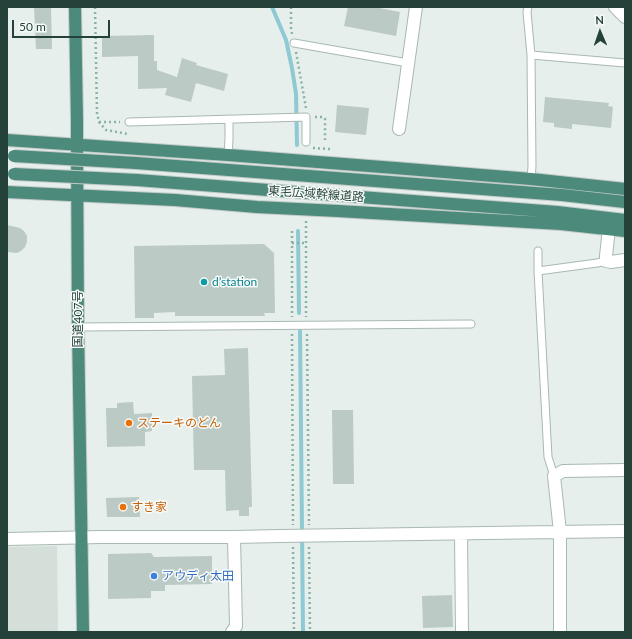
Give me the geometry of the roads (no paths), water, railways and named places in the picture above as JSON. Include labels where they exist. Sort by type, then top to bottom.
[{"type":"highway","name":"国道407号","points":[[75,7],[83,632]]},
{"type":"highway","points":[[7,140],[228,155],[530,179],[625,189]]},
{"type":"highway","name":"東毛広域幹線道路","points":[[11,156],[136,163],[562,195],[625,202]]},
{"type":"highway","name":"東毛広域幹線道路","points":[[10,174],[137,180],[557,212],[610,224],[625,220]]},
{"type":"highway","points":[[7,192],[175,200],[257,207],[561,224],[610,224],[625,231]]},
{"type":"street","points":[[398,129],[416,7]]},
{"type":"street","points":[[615,7],[625,17]]},
{"type":"street","points":[[610,224],[606,261],[611,262],[625,260]]},
{"type":"street","points":[[560,632],[560,532],[554,476],[562,471],[625,470]]},
{"type":"street","points":[[7,539],[625,531]]},
{"type":"street","points":[[461,534],[462,632]]},
{"type":"street","points":[[232,632],[236,626],[234,537]]},
{"type":"lane","points":[[528,7],[527,12],[531,55],[532,166],[530,179]]},
{"type":"lane","points":[[294,42],[408,63]]},
{"type":"lane","points":[[531,55],[625,63]]},
{"type":"lane","points":[[128,122],[303,117],[306,145]]},
{"type":"lane","points":[[228,155],[229,119]]},
{"type":"lane","points":[[538,251],[548,457],[554,476]]},
{"type":"lane","points":[[538,271],[597,264],[606,261]]},
{"type":"lane","points":[[78,327],[471,324]]},
{"type":"waterway","points":[[272,7],[286,40],[292,68],[296,94],[297,145]]},
{"type":"waterway","points":[[298,231],[299,313]]},
{"type":"waterway","points":[[300,331],[303,632]]},
{"type":"place","name":"d’station","points":[[204,282]]},
{"type":"place","name":"ステーキのどん","points":[[129,423]]},
{"type":"place","name":"すき家","points":[[123,507]]},
{"type":"place","name":"アウディ太田","points":[[154,576]]}]
